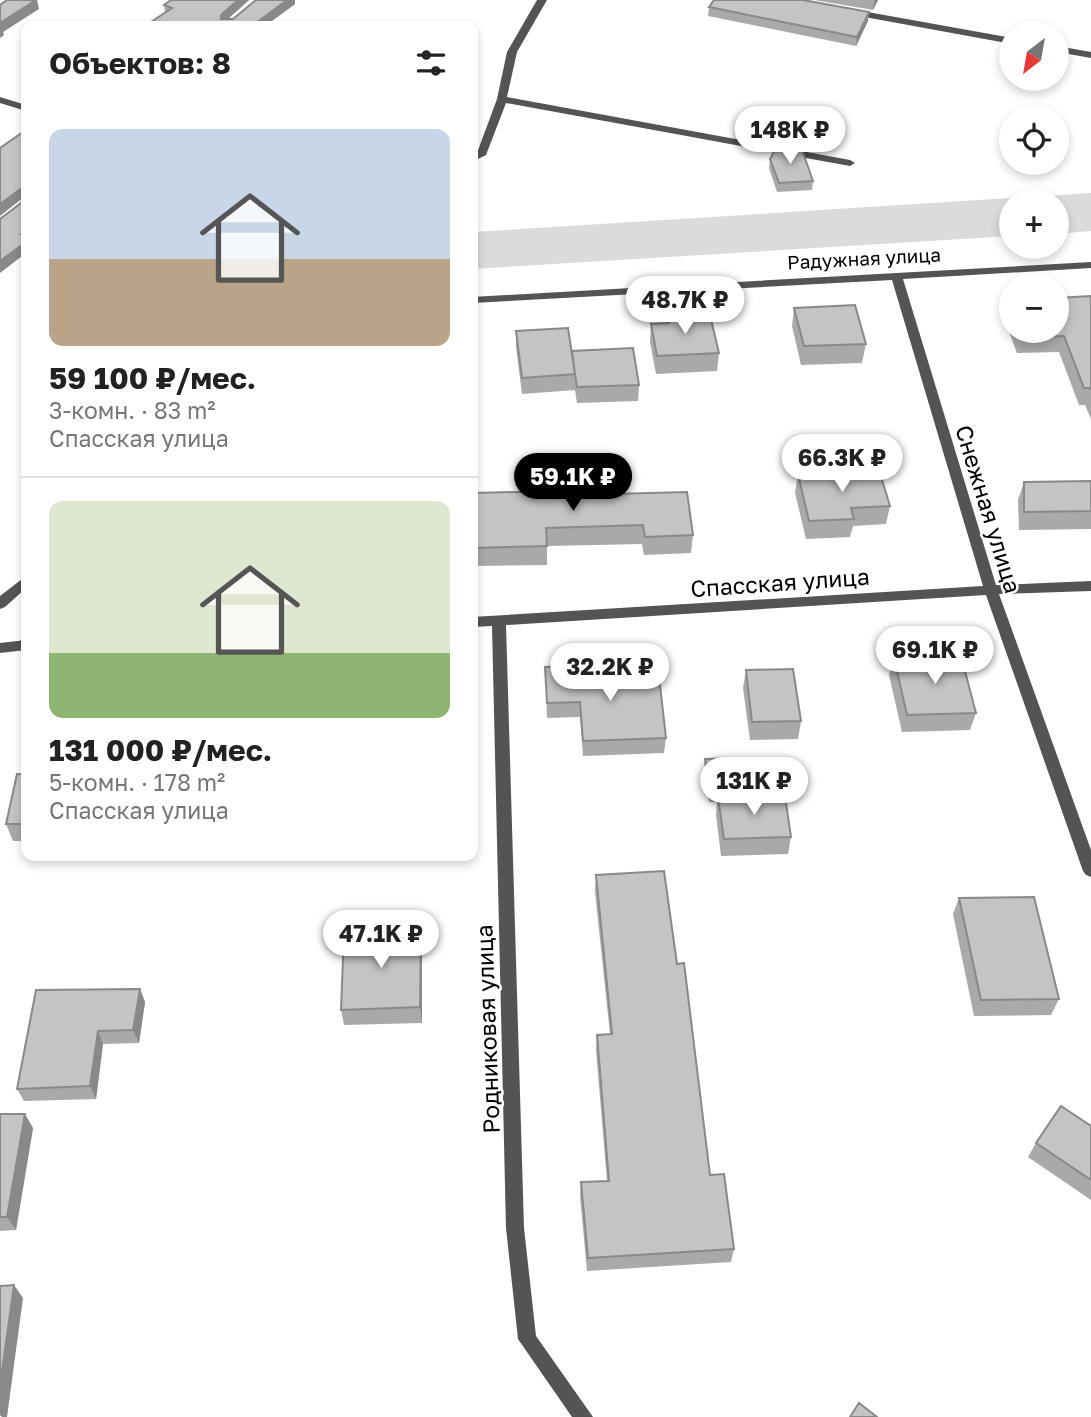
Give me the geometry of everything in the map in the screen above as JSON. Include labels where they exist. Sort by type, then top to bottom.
[{"type":"street","points":[[478,156],[481,155],[502,99],[512,52],[542,0]]},
{"type":"street","points":[[837,10],[999,39]]},
{"type":"street","points":[[1069,51],[1091,55]]},
{"type":"street","points":[[502,99],[850,163]]},
{"type":"street","points":[[0,100],[21,106]]},
{"type":"street","name":"Радужная улица","points":[[478,300],[1091,265]]},
{"type":"street","name":"Снежная улица","points":[[896,275],[991,590],[1091,871]]},
{"type":"street","points":[[0,604],[21,585]]},
{"type":"street","name":"Спасская улица","points":[[478,622],[1091,586]]},
{"type":"street","name":"Родниковая улица","points":[[499,620],[515,1228],[525,1325],[527,1339],[584,1417]]},
{"type":"street","points":[[0,648],[21,646]]},
{"type":"shaded area","points":[[1091,193],[1091,231],[1069,233],[1069,194]]},
{"type":"shaded area","points":[[999,199],[999,237],[478,269],[478,232]]},
{"type":"building","points":[[7,0],[36,0],[0,23],[0,5]]},
{"type":"building","points":[[171,0],[238,0],[221,15],[221,19],[233,19],[256,0],[287,0],[259,21],[152,21],[172,8],[164,5]]},
{"type":"building","points":[[714,0],[803,0],[869,12],[857,37],[709,7]]},
{"type":"building","points":[[791,121],[797,138],[783,136]]},
{"type":"building","points":[[21,133],[21,189],[0,204],[0,148]]},
{"type":"building","points":[[777,146],[802,150],[813,181],[779,183],[770,159]]},
{"type":"building","points":[[21,203],[21,246],[0,261],[0,219]]},
{"type":"building","points":[[1091,296],[1091,390],[1084,388],[1067,343],[1069,343],[1069,297]]},
{"type":"building","points":[[855,305],[866,344],[804,346],[794,308]]},
{"type":"building","points":[[710,315],[719,353],[657,356],[651,324],[669,323],[668,317]]},
{"type":"building","points":[[568,328],[575,374],[522,378],[516,331]]},
{"type":"building","points":[[633,348],[639,385],[577,387],[572,351]]},
{"type":"building","points":[[879,470],[890,506],[851,508],[854,519],[809,521],[798,474]]},
{"type":"building","points":[[609,479],[611,494],[687,492],[693,535],[645,537],[643,525],[546,528],[547,546],[478,548],[478,493],[555,491],[554,480]]},
{"type":"building","points":[[1091,481],[1091,511],[1024,512],[1024,482]]},
{"type":"building","points":[[961,656],[976,713],[907,715],[894,658]]},
{"type":"building","points":[[593,665],[594,678],[659,676],[666,738],[583,741],[580,702],[547,703],[545,667]]},
{"type":"building","points":[[793,669],[801,721],[752,722],[746,670]]},
{"type":"building","points":[[735,758],[741,793],[710,794],[705,759]]},
{"type":"building","points":[[17,774],[21,774],[21,824],[6,824]]},
{"type":"building","points":[[785,796],[791,837],[724,839],[718,798]]},
{"type":"building","points":[[664,871],[677,964],[684,963],[710,1175],[724,1174],[734,1249],[588,1258],[581,1182],[609,1181],[597,1035],[612,1034],[596,875]]},
{"type":"building","points":[[1034,897],[1059,999],[981,1000],[959,898]]},
{"type":"building","points":[[421,931],[420,1007],[341,1010],[344,933]]},
{"type":"building","points":[[140,989],[133,1030],[98,1031],[90,1086],[17,1089],[36,990]]},
{"type":"building","points":[[1061,1106],[1091,1126],[1091,1180],[1036,1143]]},
{"type":"building","points":[[0,1114],[25,1114],[7,1217],[0,1217]]},
{"type":"building","points":[[14,1285],[0,1386],[0,1286]]},
{"type":"building","points":[[859,1403],[877,1417],[850,1417]]}]
